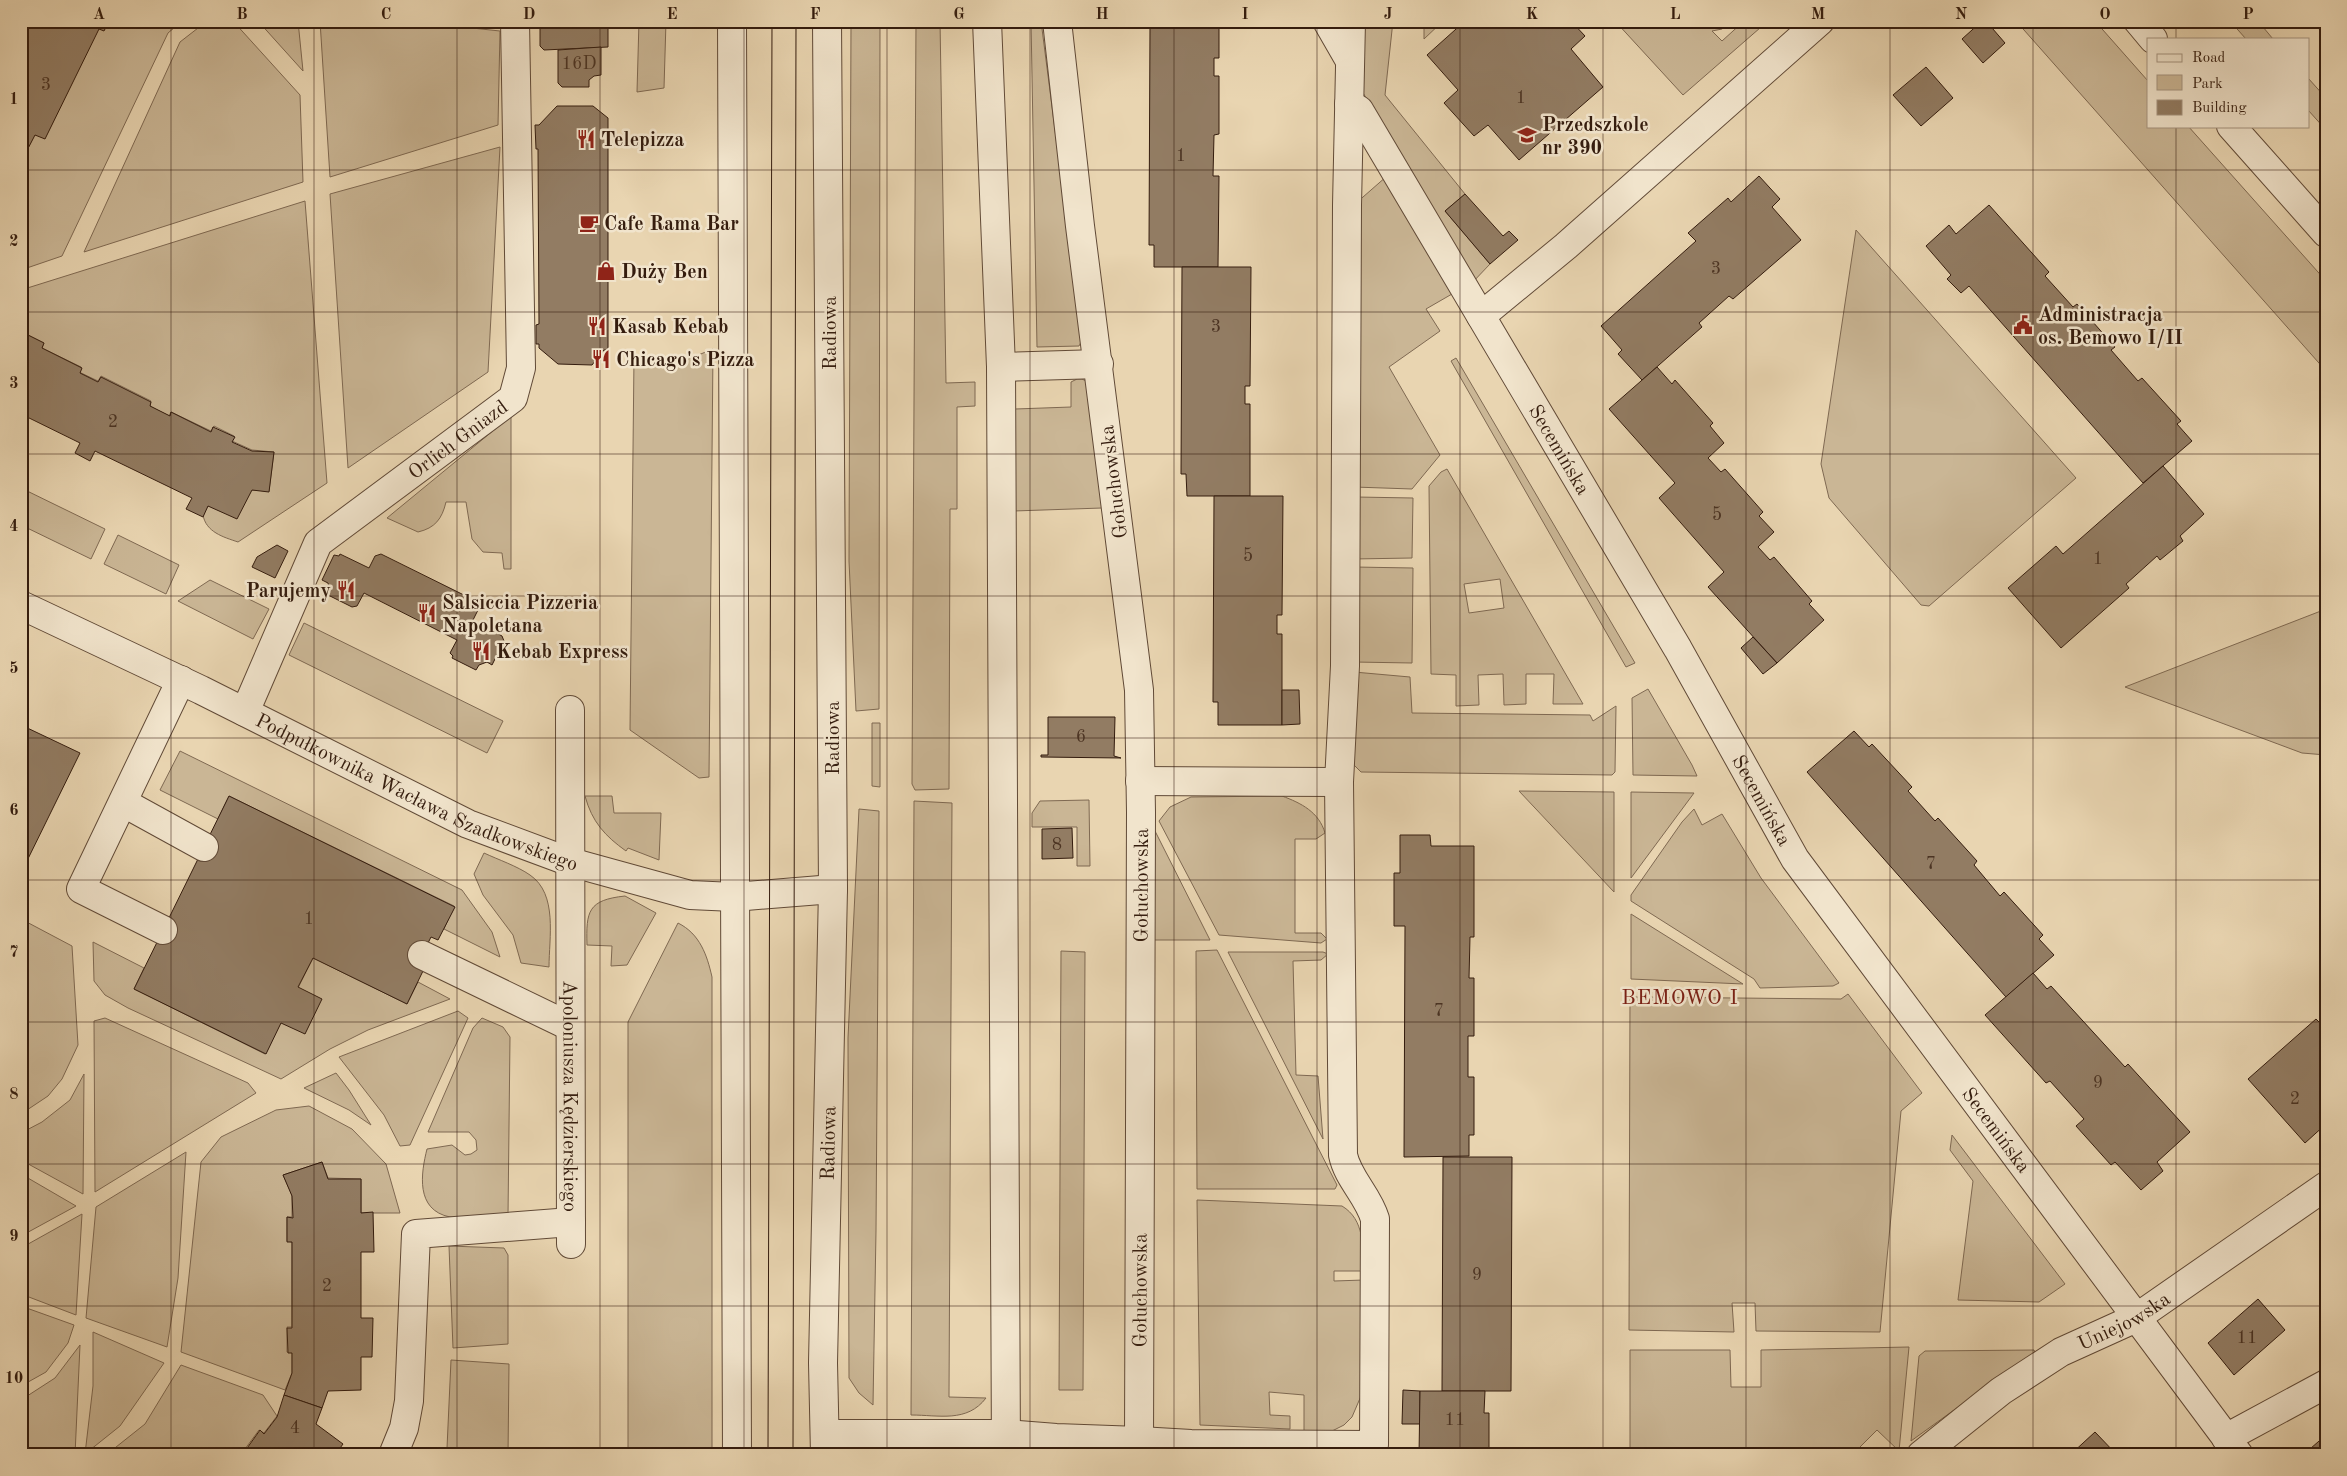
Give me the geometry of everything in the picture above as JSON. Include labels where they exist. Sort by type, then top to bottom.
[{"type":"street","name":"Orlich Gniazd","points":[[245,712],[318,543],[513,398],[521,368],[515,21]]},
{"type":"street","points":[[732,21],[737,1455]]},
{"type":"street","name":"Radiowa","points":[[825,1444],[823,1363],[833,889],[827,21]]},
{"type":"street","points":[[987,21],[1001,367],[1006,1444]]},
{"type":"street","name":"Gołuchowska","points":[[1057,21],[1080,226],[1139,690],[1141,726],[1139,1441]]},
{"type":"street","points":[[1327,21],[1351,62]]},
{"type":"street","points":[[825,1444],[1006,1444],[1056,1438],[1374,1450],[1375,1219],[1366,1198],[1349,1174],[1343,1154],[1339,782],[1346,666],[1347,205],[1351,21]]},
{"type":"street","points":[[1481,316],[1573,239],[1820,21]]},
{"type":"street","points":[[2138,21],[2152,38]]},
{"type":"street","name":"Secemińska","points":[[1349,104],[1359,110],[1678,649],[1795,859],[2232,1446]]},
{"type":"street","points":[[2233,128],[2326,233]]},
{"type":"street","points":[[1001,367],[1099,364]]},
{"type":"street","name":"Podpułkownika Wacława Szadkowskiego","points":[[21,605],[181,680],[468,824],[570,862],[680,894],[734,897],[833,889]]},
{"type":"street","points":[[163,930],[81,889],[124,803],[181,680]]},
{"type":"street","name":"Apoloniusza Kędzierskiego","points":[[393,1455],[404,1428],[409,1401],[416,1234],[571,1233],[569,1026],[570,710]]},
{"type":"street","points":[[1140,781],[1339,782]]},
{"type":"street","points":[[124,803],[204,847]]},
{"type":"street","points":[[422,955],[569,1026]]},
{"type":"street","name":"Uniejowska","points":[[1921,1455],[2001,1392],[2061,1352],[2136,1318],[2326,1186]]},
{"type":"street","points":[[2232,1446],[2326,1384]]},
{"type":"green space","points":[[108,21],[182,21],[168,33],[62,256],[21,270],[21,161],[34,134],[99,28]]},
{"type":"green space","points":[[207,21],[233,21],[300,95],[303,182],[84,252],[180,42]]},
{"type":"green space","points":[[258,21],[298,21],[303,71]]},
{"type":"green space","points":[[320,21],[471,21],[472,28],[500,31],[498,125],[330,177]]},
{"type":"green space","points":[[639,21],[666,21],[664,88],[637,92]]},
{"type":"green space","points":[[851,21],[880,21],[879,709],[856,711],[849,561]]},
{"type":"green space","points":[[916,21],[940,21],[946,383],[975,382],[975,406],[957,407],[957,509],[950,509],[949,789],[915,790],[912,784]]},
{"type":"green space","points":[[1031,21],[1041,21],[1082,340],[1079,346],[1037,347]]},
{"type":"green space","points":[[1357,21],[1393,21],[1385,95],[1465,194],[1445,211],[1490,264],[1471,284],[1357,82]]},
{"type":"green space","points":[[1424,21],[1443,21],[1424,39]]},
{"type":"green space","points":[[1615,21],[1731,21],[1722,29],[1712,31],[1722,41],[1744,21],[1768,21],[1683,95]]},
{"type":"green space","points":[[2016,21],[2095,21],[2147,80],[2147,128],[2190,128],[2326,281],[2326,371]]},
{"type":"green space","points":[[2230,21],[2258,21],[2272,38],[2245,38]]},
{"type":"green space","points":[[2310,80],[2326,98],[2326,130],[2310,112]]},
{"type":"green space","points":[[500,147],[488,372],[348,468],[330,194]]},
{"type":"green space","points":[[1387,176],[1452,294],[1426,309],[1440,331],[1389,367],[1440,455],[1412,489],[1354,487],[1355,204]]},
{"type":"green space","points":[[305,201],[327,483],[238,542],[211,530],[203,515],[208,506],[252,490],[269,491],[274,452],[252,450],[232,441],[234,436],[214,426],[211,431],[171,412],[169,416],[150,406],[151,401],[101,376],[98,381],[79,372],[81,367],[42,348],[44,343],[24,333],[21,337],[21,290]]},
{"type":"green space","points":[[1856,230],[2076,478],[1929,606],[1921,605],[1829,498],[1821,464]]},
{"type":"green space","points":[[713,349],[709,777],[699,778],[630,730],[634,357],[686,360]]},
{"type":"green space","points":[[1456,358],[1635,663],[1626,667],[1451,361]]},
{"type":"green space","points":[[1077,379],[1088,382],[1102,508],[1014,511],[1015,409],[1071,407],[1071,382]]},
{"type":"green space","points":[[511,416],[511,569],[504,569],[502,553],[483,552],[472,539],[466,502],[446,502],[437,522],[429,528],[418,532],[387,518]]},
{"type":"green space","points":[[1447,469],[1583,704],[1553,704],[1554,674],[1526,674],[1526,704],[1504,705],[1503,674],[1478,675],[1479,705],[1456,706],[1456,675],[1431,674],[1429,486],[1441,472]],"holes":[[[1500,579],[1504,608],[1469,613],[1464,584]]]},
{"type":"green space","points":[[21,488],[105,529],[91,559],[21,525]]},
{"type":"green space","points":[[1356,497],[1413,498],[1412,558],[1353,559]]},
{"type":"green space","points":[[118,535],[179,565],[166,594],[104,564]]},
{"type":"green space","points":[[1354,567],[1413,568],[1412,663],[1354,662]]},
{"type":"green space","points":[[210,580],[269,609],[253,639],[178,601]]},
{"type":"green space","points":[[2326,609],[2326,755],[2302,753],[2125,687]]},
{"type":"green space","points":[[304,623],[503,721],[487,753],[289,655]]},
{"type":"green space","points":[[1354,672],[1410,677],[1412,713],[1590,715],[1593,721],[1616,706],[1615,772],[1612,775],[1361,772],[1354,765]]},
{"type":"green space","points":[[1648,689],[1697,776],[1633,775],[1632,698]]},
{"type":"green space","points":[[872,723],[880,723],[880,787],[872,786]]},
{"type":"green space","points":[[180,751],[462,890],[492,932],[500,957],[444,929],[454,906],[229,796],[218,819],[160,790]]},
{"type":"green space","points":[[1519,791],[1614,792],[1614,892]]},
{"type":"green space","points":[[1631,792],[1694,793],[1631,878]]},
{"type":"green space","points":[[585,796],[612,796],[614,813],[661,813],[659,860],[628,848],[626,851],[612,840],[600,828],[591,813]]},
{"type":"green space","points":[[1282,796],[1296,802],[1314,814],[1325,833],[1316,839],[1295,839],[1295,933],[1321,933],[1327,939],[1321,943],[1219,935],[1159,821],[1170,807],[1191,797]]},
{"type":"green space","points":[[1089,800],[1090,866],[1077,866],[1077,827],[1032,827],[1032,813],[1040,801]]},
{"type":"green space","points":[[914,801],[952,803],[949,1397],[986,1398],[970,1411],[952,1416],[911,1415]]},
{"type":"green space","points":[[859,809],[879,811],[873,1405],[859,1393],[849,1378],[848,1038]]},
{"type":"green space","points":[[1694,809],[1702,825],[1722,814],[1761,878],[1839,983],[1833,986],[1760,988],[1754,979],[1631,901],[1631,895],[1682,822]]},
{"type":"green space","points":[[1155,831],[1210,940],[1154,940]]},
{"type":"green space","points":[[484,853],[530,875],[539,883],[545,893],[550,917],[549,967],[521,963],[513,935],[483,895],[474,874]]},
{"type":"green space","points":[[625,896],[656,913],[627,965],[611,966],[612,946],[587,945],[587,924],[592,909],[596,904]]},
{"type":"green space","points":[[1631,914],[1743,984],[1631,979]]},
{"type":"green space","points":[[21,919],[72,946],[78,1045],[62,1079],[48,1096],[21,1114]]},
{"type":"green space","points":[[678,923],[697,939],[705,953],[712,977],[712,1455],[628,1455],[628,1022]]},
{"type":"green space","points":[[93,942],[144,968],[134,989],[265,1054],[313,958],[407,1004],[418,982],[450,999],[368,1030],[330,1049],[281,1079],[128,1008],[105,995],[94,981]]},
{"type":"green space","points":[[1217,950],[1337,1185],[1335,1189],[1197,1189],[1196,951]]},
{"type":"green space","points":[[1061,951],[1085,952],[1083,1390],[1059,1390]]},
{"type":"green space","points":[[1228,952],[1323,952],[1328,954],[1321,960],[1293,961],[1296,1075],[1318,1076],[1323,1139]]},
{"type":"green space","points":[[1848,994],[1922,1093],[1901,1111],[1880,1332],[1756,1331],[1755,1303],[1732,1303],[1734,1332],[1629,1330],[1630,997],[1841,999]]},
{"type":"green space","points":[[458,1011],[468,1018],[410,1145],[400,1146],[384,1115],[339,1057]]},
{"type":"green space","points":[[105,1018],[248,1083],[256,1093],[95,1192],[94,1021]]},
{"type":"green space","points":[[482,1018],[503,1027],[510,1037],[508,1216],[450,1217],[439,1213],[431,1207],[426,1199],[422,1179],[427,1149],[452,1145],[465,1155],[471,1154],[477,1150],[476,1140],[469,1132],[428,1132],[473,1028]]},
{"type":"green space","points":[[336,1073],[371,1125],[349,1110],[304,1088]]},
{"type":"green space","points":[[84,1074],[83,1194],[21,1160],[21,1133],[42,1122],[70,1100]]},
{"type":"green space","points":[[309,1106],[352,1129],[386,1164],[400,1213],[361,1213],[361,1179],[328,1178],[322,1162],[283,1175],[292,1195],[292,1217],[287,1217],[287,1241],[292,1242],[292,1327],[287,1327],[287,1352],[292,1352],[292,1373],[285,1390],[181,1352],[201,1162],[221,1137],[276,1110]]},
{"type":"green space","points":[[1952,1135],[2065,1284],[2039,1302],[1958,1300],[1973,1181],[1950,1150]]},
{"type":"green space","points":[[186,1152],[178,1278],[167,1347],[86,1318],[96,1207]]},
{"type":"green space","points":[[21,1174],[76,1206],[21,1236]]},
{"type":"green space","points":[[1197,1200],[1342,1206],[1355,1219],[1361,1234],[1365,1271],[1334,1271],[1334,1281],[1364,1280],[1361,1396],[1352,1417],[1344,1425],[1332,1431],[1304,1432],[1304,1395],[1269,1392],[1270,1415],[1290,1416],[1290,1429],[1200,1425]]},
{"type":"green space","points":[[82,1214],[76,1315],[21,1294],[21,1248]]},
{"type":"green space","points":[[449,1246],[504,1248],[508,1255],[508,1344],[453,1348]]},
{"type":"green space","points":[[21,1306],[74,1325],[68,1343],[46,1372],[21,1386]]},
{"type":"green space","points":[[93,1332],[164,1363],[120,1426],[85,1454],[93,1386]]},
{"type":"green space","points":[[80,1345],[75,1455],[21,1455],[21,1400],[55,1378]]},
{"type":"green space","points":[[1909,1347],[1899,1451],[1877,1430],[1852,1455],[1630,1455],[1630,1350],[1730,1350],[1731,1387],[1761,1387],[1761,1350]]},
{"type":"green space","points":[[2034,1350],[2036,1355],[1986,1387],[1911,1441],[1919,1356],[1925,1351]]},
{"type":"green space","points":[[451,1360],[509,1364],[508,1455],[443,1455],[447,1448]]},
{"type":"green space","points":[[181,1365],[263,1395],[277,1416],[264,1433],[259,1430],[245,1449],[249,1453],[247,1455],[106,1455],[145,1424]]},
{"type":"building","points":[[28,21],[109,21],[104,31],[99,29],[45,139],[35,135],[21,162],[21,34]]},
{"type":"building","points":[[540,21],[608,21],[608,47],[544,50],[540,46]]},
{"type":"building","points":[[1140,21],[1219,21],[1219,58],[1214,58],[1214,76],[1219,76],[1219,134],[1214,135],[1213,176],[1219,176],[1218,267],[1154,267],[1154,245],[1149,245],[1150,24],[1140,24]]},
{"type":"building","points":[[1465,21],[1571,21],[1585,36],[1571,49],[1603,87],[1519,160],[1488,125],[1474,136],[1444,103],[1458,90],[1427,55]]},
{"type":"building","points":[[1982,21],[1986,21],[2005,43],[1983,63],[1962,39]]},
{"type":"building","points":[[2312,21],[2326,21],[2326,37]]},
{"type":"building","points":[[601,47],[601,75],[594,76],[589,80],[589,87],[562,87],[558,83],[558,50]]},
{"type":"building","points":[[1926,67],[1953,98],[1921,126],[1893,95]]},
{"type":"building","points":[[557,106],[593,106],[608,118],[608,350],[604,350],[592,365],[558,364],[539,348],[539,344],[536,344],[536,325],[539,324],[538,149],[536,149],[535,125],[539,125]]},
{"type":"building","points":[[1759,176],[1780,199],[1772,207],[1801,240],[1733,299],[1729,296],[1699,323],[1702,327],[1642,380],[1618,354],[1622,350],[1601,326],[1696,241],[1688,233],[1728,198],[1731,202]]},
{"type":"building","points":[[1465,194],[1503,236],[1509,231],[1518,240],[1490,264],[1445,211]]},
{"type":"building","points":[[1989,205],[2049,272],[2045,276],[2073,307],[2077,304],[2115,347],[2111,350],[2138,381],[2142,378],[2181,421],[2177,424],[2192,441],[2143,483],[1969,286],[1961,293],[1947,279],[1951,275],[1926,246],[1949,225],[1956,234]]},
{"type":"building","points":[[1182,267],[1251,267],[1250,386],[1245,386],[1245,404],[1250,404],[1250,496],[1187,496],[1186,474],[1181,474]]},
{"type":"building","points":[[24,333],[44,343],[42,348],[82,368],[80,373],[98,382],[101,377],[151,402],[150,406],[170,416],[171,412],[211,432],[213,427],[235,437],[232,442],[252,451],[274,452],[269,492],[252,490],[237,519],[208,506],[203,517],[186,509],[192,498],[95,451],[90,461],[75,453],[80,443],[21,414],[21,337]]},
{"type":"building","points":[[1657,367],[1672,384],[1675,380],[1713,423],[1710,426],[1724,443],[1708,458],[1721,472],[1725,469],[1763,512],[1759,516],[1774,532],[1758,547],[1770,560],[1774,557],[1812,601],[1809,604],[1824,620],[1777,663],[1708,587],[1724,572],[1659,498],[1675,483],[1609,409]]},
{"type":"building","points":[[2163,466],[2204,514],[2180,536],[2183,541],[2160,560],[2157,556],[2126,584],[2129,588],[2061,648],[2008,588],[2056,546],[2063,554]]},
{"type":"building","points":[[1214,496],[1283,496],[1282,615],[1277,615],[1277,634],[1282,634],[1282,725],[1218,725],[1218,702],[1213,702]]},
{"type":"building","points":[[277,545],[288,551],[275,578],[252,567],[257,557]]},
{"type":"building","points":[[340,554],[369,568],[375,556],[381,554],[478,602],[479,608],[473,620],[502,636],[504,641],[492,665],[487,662],[479,665],[476,670],[452,658],[453,656],[450,653],[457,640],[364,593],[357,606],[352,607],[328,595],[330,591],[328,583],[322,580],[334,555],[339,556]]},
{"type":"building","points":[[1753,637],[1777,663],[1763,674],[1741,648]]},
{"type":"building","points":[[1282,690],[1299,690],[1300,724],[1282,725]]},
{"type":"building","points":[[1048,717],[1115,717],[1114,756],[1121,758],[1041,757],[1041,755],[1048,755]]},
{"type":"building","points":[[21,725],[80,753],[21,873]]},
{"type":"building","points":[[1854,731],[1869,747],[1872,744],[1912,787],[1908,791],[1935,821],[1938,818],[1977,861],[1974,865],[2000,896],[2004,892],[2043,935],[2039,939],[2054,955],[2006,997],[1807,772]]},
{"type":"building","points":[[229,796],[455,907],[438,940],[431,937],[416,967],[423,971],[407,1004],[313,958],[298,987],[322,999],[305,1034],[281,1023],[266,1054],[134,989]]},
{"type":"building","points":[[1072,828],[1073,858],[1042,859],[1042,829]]},
{"type":"building","points":[[1400,835],[1430,835],[1431,846],[1474,846],[1474,937],[1470,937],[1469,978],[1474,978],[1474,1036],[1468,1036],[1468,1077],[1474,1077],[1474,1135],[1469,1135],[1469,1156],[1404,1157],[1405,926],[1394,926],[1394,873],[1400,873]]},
{"type":"building","points":[[2033,973],[2047,989],[2051,986],[2125,1067],[2128,1064],[2190,1132],[2157,1162],[2163,1171],[2141,1190],[2115,1162],[2111,1165],[2076,1126],[2084,1119],[2050,1081],[2046,1083],[1985,1015]]},
{"type":"building","points":[[2326,1017],[2326,1124],[2305,1143],[2248,1079],[2316,1019],[2319,1022]]},
{"type":"building","points":[[1443,1157],[1512,1157],[1511,1391],[1442,1391]]},
{"type":"building","points":[[322,1162],[328,1179],[361,1179],[361,1213],[373,1212],[374,1252],[361,1252],[361,1318],[373,1318],[372,1357],[361,1357],[361,1390],[328,1391],[322,1408],[284,1395],[292,1373],[292,1353],[288,1353],[287,1328],[292,1328],[292,1242],[287,1242],[287,1217],[293,1218],[292,1196],[283,1175]]},
{"type":"building","points":[[2258,1299],[2285,1330],[2234,1375],[2208,1343]]},
{"type":"building","points":[[1403,1390],[1420,1391],[1420,1424],[1402,1424]]},
{"type":"building","points":[[1420,1391],[1485,1391],[1484,1413],[1489,1413],[1489,1455],[1419,1455]]},
{"type":"building","points":[[284,1395],[322,1408],[316,1424],[343,1444],[335,1455],[248,1455],[249,1453],[245,1451],[260,1430],[264,1434],[277,1417]]},
{"type":"building","points":[[2095,1432],[2117,1455],[2070,1455]]},
{"type":"building","points":[[2326,1435],[2326,1455],[2303,1455]]},
{"type":"tram line","points":[[768,1455],[772,21]]},
{"type":"tram line","points":[[793,1455],[796,21]]},
{"type":"place","name":"Przedszkole nr 390","points":[[1527,135]]},
{"type":"place","name":"Telepizza","points":[[586,139]]},
{"type":"place","name":"Cafe Rama Bar","points":[[589,223]]},
{"type":"place","name":"Duży Ben","points":[[606,271]]},
{"type":"place","name":"Administracja os. Bemowo I/II","points":[[2023,325]]},
{"type":"place","name":"Kasab Kebab","points":[[597,326]]},
{"type":"place","name":"Chicago's Pizza","points":[[601,359]]},
{"type":"place","name":"Parujemy","points":[[346,590]]},
{"type":"place","name":"Salsiccia Pizzeria Napoletana","points":[[427,613]]},
{"type":"place","name":"Kebab Express","points":[[481,651]]},
{"type":"district","name":"BEMOWO I","points":[[1680,997]]}]
